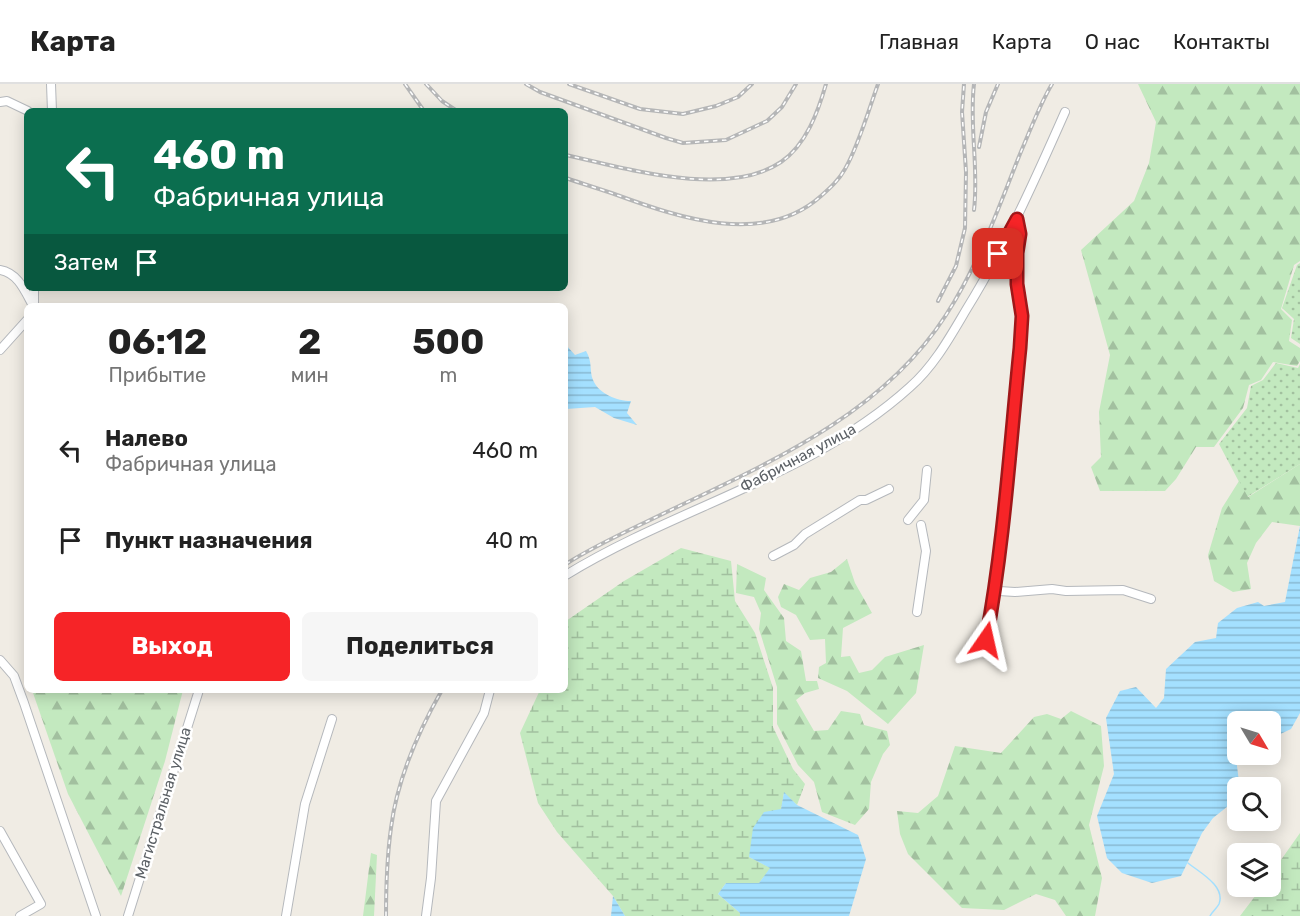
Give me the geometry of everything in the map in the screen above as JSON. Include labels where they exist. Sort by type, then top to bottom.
[{"type":"street","points":[[51,84],[52,108]]},
{"type":"street","points":[[0,102],[7,102],[24,109]]},
{"type":"street","name":"Фабричная улица","points":[[568,574],[597,556],[672,519],[720,499],[809,456],[870,420],[912,386],[945,346],[980,288],[1017,219],[1065,112]]},
{"type":"street","points":[[986,640],[996,587],[1022,316],[1017,284],[1017,253],[1020,234],[1017,219]]},
{"type":"street","points":[[0,270],[8,271],[24,290]]},
{"type":"street","points":[[0,350],[24,323]]},
{"type":"street","points":[[908,520],[924,500],[927,470]]},
{"type":"street","points":[[772,556],[794,545],[805,534],[860,500],[866,500],[889,489]]},
{"type":"street","points":[[917,612],[926,551],[921,525]]},
{"type":"street","points":[[996,587],[999,591],[1015,592],[1052,589],[1066,591],[1123,590],[1151,599]]},
{"type":"street","points":[[0,660],[14,676],[96,916]]},
{"type":"street","name":"Магистральная улица","points":[[128,916],[198,693]]},
{"type":"street","points":[[426,916],[436,801],[484,713],[489,693]]},
{"type":"street","points":[[286,916],[305,804],[332,719]]},
{"type":"street","points":[[0,831],[41,904],[20,916]]},
{"type":"green space","points":[[1138,84],[1300,84],[1300,261],[1294,265],[1281,309],[1292,320],[1289,341],[1300,348],[1300,361],[1297,366],[1273,362],[1261,380],[1249,385],[1243,408],[1214,447],[1196,447],[1176,479],[1165,491],[1100,491],[1091,467],[1101,457],[1099,412],[1110,355],[1081,250],[1134,201],[1149,163],[1156,122]]},
{"type":"green space","points":[[1300,263],[1300,344],[1291,338],[1294,319],[1282,308],[1297,265]]},
{"type":"green space","points":[[1276,363],[1298,368],[1300,364],[1300,464],[1247,497],[1219,444],[1247,408],[1251,386],[1263,380]]},
{"type":"green space","points":[[1300,464],[1300,526],[1272,522],[1256,543],[1247,563],[1251,589],[1233,592],[1214,581],[1208,555],[1222,508],[1239,481],[1248,497]]},
{"type":"green space","points":[[681,548],[731,561],[735,601],[755,633],[773,688],[773,727],[793,769],[805,784],[797,805],[784,793],[781,809],[749,857],[771,868],[759,883],[726,883],[718,894],[740,913],[740,916],[625,916],[613,896],[557,832],[538,803],[520,733],[539,693],[568,693],[568,620],[624,581]]},
{"type":"green space","points":[[847,559],[855,583],[872,613],[843,628],[841,657],[850,656],[859,673],[872,670],[885,657],[924,645],[916,693],[888,724],[847,691],[818,678],[819,667],[826,663],[825,639],[810,640],[796,615],[781,607],[778,597],[784,584],[799,590],[810,578],[831,572]]},
{"type":"green space","points":[[737,564],[766,578],[764,590],[784,618],[786,641],[801,651],[806,681],[817,681],[819,689],[805,693],[796,700],[814,731],[828,730],[841,711],[860,714],[864,725],[887,731],[890,745],[883,754],[871,782],[869,809],[855,825],[822,812],[814,782],[798,765],[777,724],[777,687],[759,629],[761,613],[754,597],[736,593]]},
{"type":"green space","points":[[33,693],[182,693],[165,761],[121,896],[68,794]]},
{"type":"green space","points":[[1071,711],[1101,726],[1104,766],[1089,825],[1102,878],[1095,916],[1066,916],[1055,900],[1036,894],[1004,910],[962,908],[908,854],[900,834],[897,811],[918,813],[938,796],[955,746],[1001,753],[1034,717],[1047,714],[1061,719]]},
{"type":"green space","points":[[1300,833],[1300,916],[1240,916],[1254,897],[1281,897],[1281,860]]},
{"type":"green space","points":[[371,853],[377,855],[374,916],[363,916]]},
{"type":"water","points":[[568,347],[575,355],[586,351],[593,380],[604,393],[620,400],[631,401],[627,413],[637,425],[614,418],[595,407],[568,409]]},
{"type":"water","points":[[1300,526],[1300,713],[1291,729],[1281,734],[1281,711],[1227,711],[1227,765],[1237,765],[1238,777],[1227,777],[1227,807],[1213,818],[1202,833],[1181,876],[1152,883],[1122,873],[1107,858],[1097,816],[1114,774],[1106,718],[1120,691],[1136,687],[1156,708],[1164,698],[1166,669],[1195,642],[1216,638],[1218,623],[1237,608],[1258,602],[1264,606],[1285,602]]},
{"type":"water","points":[[784,792],[797,805],[858,835],[866,859],[849,916],[740,916],[740,913],[718,894],[726,883],[759,883],[770,868],[749,857],[753,828],[764,812],[781,809]]},
{"type":"water","points":[[613,896],[625,916],[611,916]]},
{"type":"waterway","points":[[1188,863],[1210,880],[1219,891],[1219,904],[1210,916]]},
{"type":"railway","points":[[405,84],[422,108]]},
{"type":"railway","points":[[426,84],[442,101],[452,108]]},
{"type":"railway","points":[[526,84],[540,92],[683,143],[726,140],[767,121],[782,107],[796,84]]},
{"type":"railway","points":[[569,84],[640,109],[683,114],[716,106],[738,97],[752,84]]},
{"type":"railway","points":[[568,155],[645,173],[675,177],[732,178],[758,173],[781,162],[797,147],[815,117],[826,84]]},
{"type":"railway","points":[[568,179],[694,219],[748,224],[774,221],[798,212],[821,196],[840,177],[863,128],[878,84]]},
{"type":"railway","points":[[938,301],[956,266],[965,228],[966,172],[962,112],[964,84]]},
{"type":"railway","points":[[974,84],[974,210]]},
{"type":"railway","points":[[979,147],[986,112],[998,84]]},
{"type":"railway","points":[[568,563],[605,542],[770,461],[850,413],[886,385],[918,352],[946,315],[968,277],[1052,84]]},
{"type":"railway","points":[[386,916],[391,828],[398,792],[417,739],[440,693]]},
{"type":"route","points":[[986,640],[996,587],[1020,348],[1022,316],[1017,284],[1017,253],[1020,234],[1017,219],[998,254]]}]
